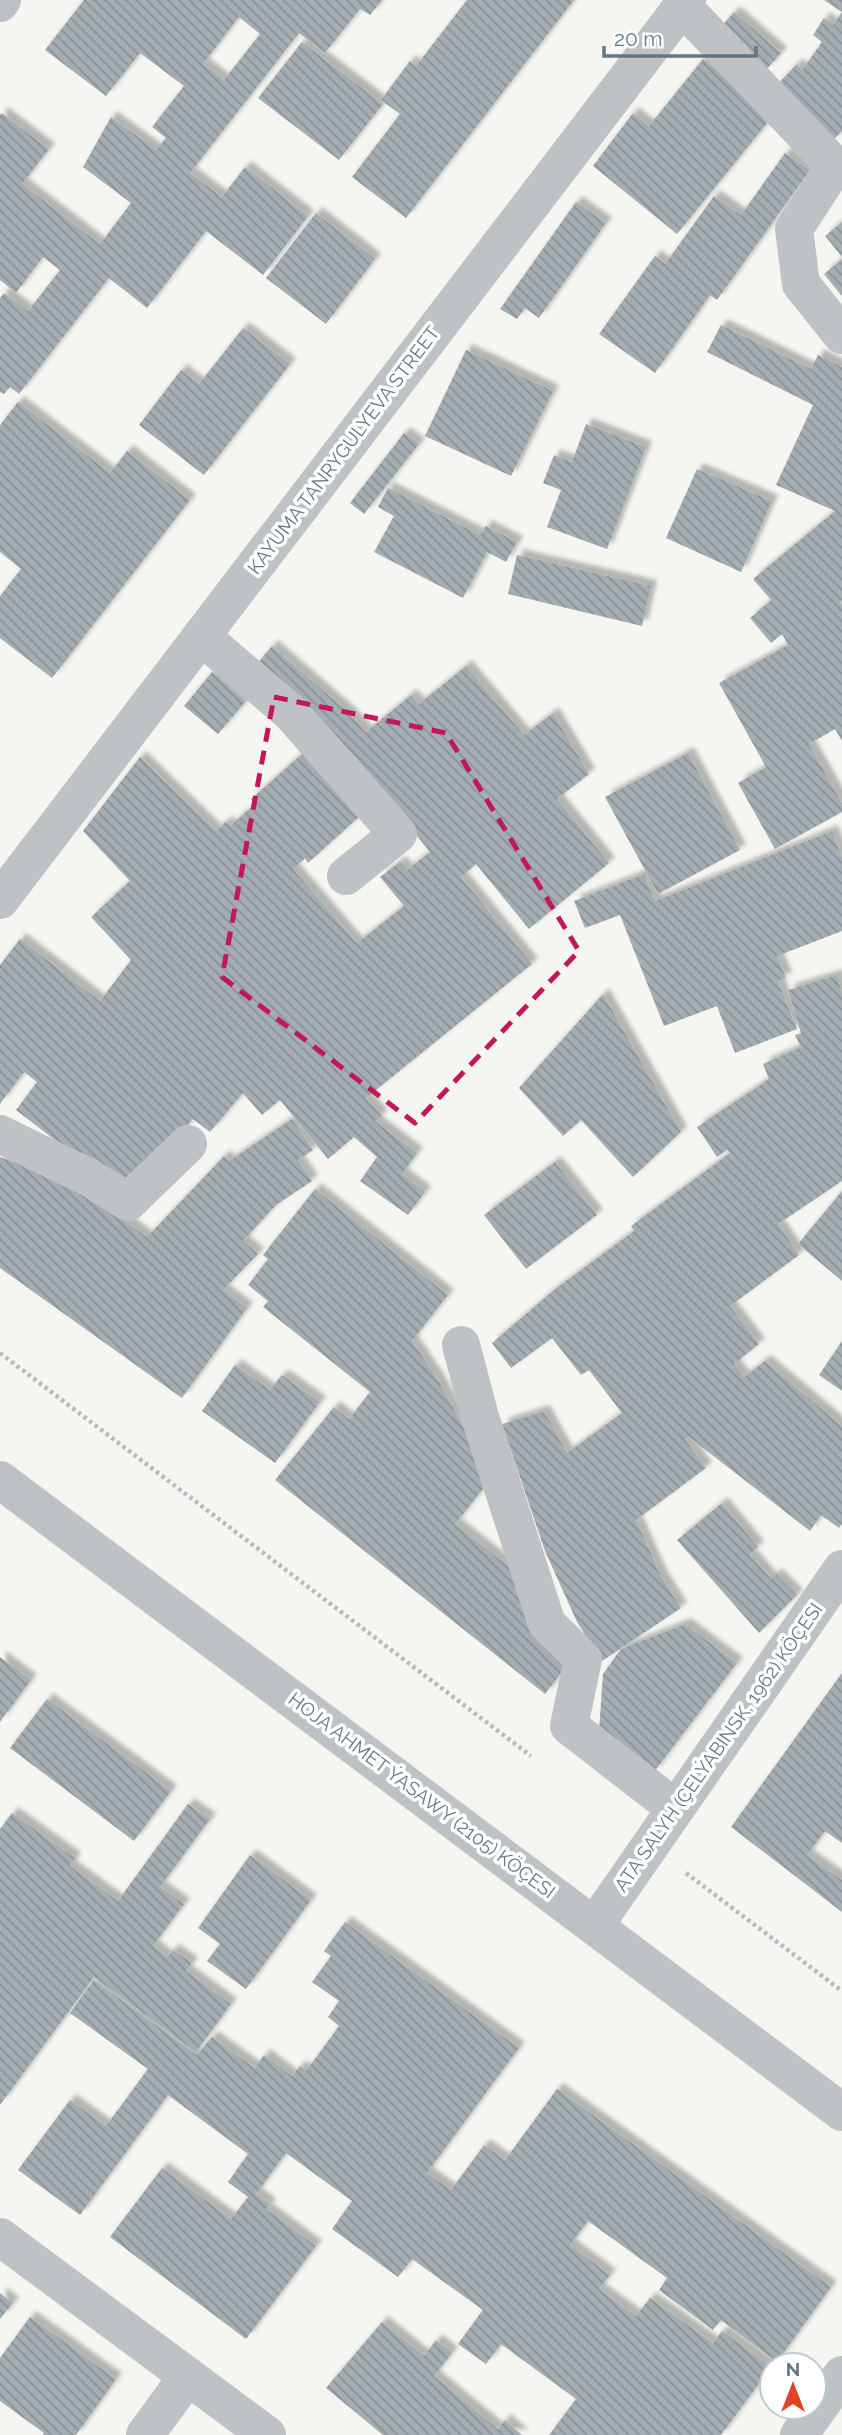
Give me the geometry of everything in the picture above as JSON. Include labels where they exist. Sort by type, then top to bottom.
[{"type":"street","points":[[684,3],[835,166],[794,229],[801,284],[842,335]]},
{"type":"street","name":"KAYUMA TANRYGULYEVA STREET","points":[[0,900],[684,3]]},
{"type":"street","points":[[201,636],[290,712],[398,834],[346,876]]},
{"type":"street","points":[[0,1134],[90,1178],[128,1202],[188,1144]]},
{"type":"street","points":[[461,1345],[547,1624],[583,1659],[569,1726],[675,1808]]},
{"type":"street","name":"HOJA AHMET ÝASAWY (2105) KÖÇESI","points":[[0,1480],[842,2112]]},
{"type":"street","name":"ATA SALYH (ÇELÝABINSK, 1962) KÖÇESI","points":[[594,1924],[842,1569]]},
{"type":"street","points":[[0,2237],[267,2435]]},
{"type":"street","points":[[799,2435],[842,2375]]},
{"type":"street","points":[[145,2435],[188,2376]]},
{"type":"path","points":[[0,1353],[540,1762]]},
{"type":"path","points":[[650,1845],[842,1991]]},
{"type":"highlighted area","points":[[274,697],[446,733],[579,951],[415,1123],[222,977]]},
{"type":"building","points":[[84,0],[382,0],[370,15],[360,9],[325,53],[299,33],[190,173],[222,197],[245,167],[308,216],[263,275],[206,231],[147,308],[109,278],[19,394],[10,387],[4,394],[0,392],[0,298],[4,293],[28,311],[60,270],[43,257],[16,293],[0,280],[0,115],[2,113],[49,149],[22,184],[100,244],[131,203],[83,167],[111,117],[156,150],[166,138],[152,127],[184,86],[140,53],[106,96],[45,50]],"holes":[[[239,17],[260,34],[224,80],[203,64]]]},
{"type":"building","points":[[467,0],[574,0],[406,218],[352,177],[400,114],[381,100],[410,61],[416,66]]},
{"type":"building","points":[[824,0],[842,0],[842,12]]},
{"type":"building","points":[[734,12],[781,53],[767,69],[721,27]]},
{"type":"building","points":[[842,12],[842,131],[831,142],[777,85],[797,64],[802,70],[822,42],[813,35],[824,18],[833,25]]},
{"type":"building","points":[[302,42],[383,104],[339,160],[258,98]]},
{"type":"building","points":[[703,59],[773,116],[677,234],[593,166],[633,113],[649,126]]},
{"type":"building","points":[[785,153],[810,170],[717,300],[710,295],[655,373],[599,334],[655,256],[665,264],[714,196],[741,215]]},
{"type":"building","points":[[576,202],[606,223],[539,318],[525,308],[517,319],[500,309]]},
{"type":"building","points":[[316,213],[375,259],[326,324],[266,278]]},
{"type":"building","points":[[842,222],[842,257],[825,236]]},
{"type":"building","points":[[842,259],[842,296],[824,274]]},
{"type":"building","points":[[721,325],[811,369],[818,355],[842,367],[842,741],[835,729],[809,744],[842,803],[842,812],[775,849],[738,783],[766,767],[719,683],[788,645],[782,634],[771,643],[750,618],[771,600],[753,579],[835,511],[776,485],[813,405],[707,352]]},
{"type":"building","points":[[243,328],[290,364],[204,475],[139,425],[181,370],[199,384]]},
{"type":"building","points":[[466,350],[553,391],[511,476],[425,436]]},
{"type":"building","points":[[18,402],[110,473],[127,451],[190,500],[52,678],[0,638],[0,596],[21,569],[0,552],[0,425]]},
{"type":"building","points":[[586,424],[646,447],[607,549],[547,527],[561,490],[543,483],[554,455],[572,462]]},
{"type":"building","points":[[404,433],[419,444],[364,514],[350,503]]},
{"type":"building","points":[[697,469],[772,501],[741,572],[666,538]]},
{"type":"building","points":[[388,488],[480,535],[486,526],[517,542],[506,562],[487,552],[463,598],[374,552],[394,516],[378,507]]},
{"type":"building","points":[[517,555],[651,586],[642,626],[508,594]]},
{"type":"building","points":[[272,646],[350,714],[366,732],[411,695],[419,704],[466,666],[524,735],[553,713],[589,774],[557,799],[609,863],[529,929],[476,864],[461,877],[532,964],[366,1098],[382,1116],[375,1121],[417,1153],[402,1174],[425,1192],[408,1215],[360,1181],[377,1157],[354,1137],[328,1159],[280,1100],[262,1115],[243,1093],[210,1132],[193,1119],[135,1183],[68,1150],[16,1110],[37,1082],[24,1072],[0,1104],[0,965],[20,939],[100,1001],[131,960],[91,917],[130,881],[83,831],[140,757],[216,831],[226,822],[230,826],[255,804],[251,799],[302,754],[359,817],[308,863],[305,858],[293,869],[357,943],[404,906],[380,877],[400,862],[407,870],[430,852],[331,730],[256,665]]},
{"type":"building","points":[[212,672],[246,701],[218,734],[184,706]]},
{"type":"building","points":[[688,753],[740,850],[658,894],[605,797]]},
{"type":"building","points":[[832,831],[842,857],[842,931],[777,956],[786,978],[778,981],[797,1029],[735,1053],[717,1006],[664,1026],[620,915],[585,928],[574,901],[644,874],[655,901]]},
{"type":"building","points":[[837,975],[842,993],[842,1181],[778,1224],[799,1255],[730,1306],[759,1344],[734,1364],[744,1377],[765,1361],[842,1426],[842,1524],[839,1528],[821,1515],[810,1531],[689,1437],[685,1439],[706,1468],[636,1520],[661,1576],[681,1608],[602,1661],[577,1622],[545,1551],[502,1424],[544,1411],[567,1453],[622,1413],[589,1370],[581,1375],[552,1338],[511,1368],[492,1343],[554,1290],[634,1231],[631,1226],[730,1153],[727,1150],[717,1157],[697,1127],[769,1079],[763,1064],[801,1047],[795,1035],[801,1033],[788,990]]},
{"type":"building","points":[[603,994],[681,1132],[633,1177],[581,1120],[563,1136],[519,1088]]},
{"type":"building","points":[[292,1119],[313,1150],[298,1160],[312,1181],[276,1205],[243,1241],[258,1254],[223,1290],[247,1308],[182,1398],[0,1268],[0,1157],[74,1184],[147,1237],[224,1156],[229,1161]]},
{"type":"building","points":[[555,1162],[597,1215],[526,1269],[484,1215]]},
{"type":"building","points":[[315,1189],[448,1295],[412,1341],[438,1380],[463,1426],[486,1485],[455,1524],[511,1568],[569,1663],[545,1694],[275,1480],[334,1407],[349,1419],[370,1392],[263,1307],[268,1301],[248,1285],[268,1259],[263,1255]]},
{"type":"building","points":[[842,1191],[842,1281],[798,1244]]},
{"type":"building","points":[[842,1341],[842,1391],[819,1375]]},
{"type":"building","points":[[235,1365],[270,1390],[282,1375],[320,1402],[275,1463],[202,1411]]},
{"type":"building","points":[[722,1503],[758,1547],[750,1554],[771,1579],[776,1574],[797,1595],[759,1633],[677,1540]]},
{"type":"building","points":[[685,1624],[737,1663],[654,1772],[599,1731],[603,1674],[621,1649]]},
{"type":"building","points":[[0,1657],[31,1680],[0,1722]]},
{"type":"building","points":[[842,1673],[842,1843],[825,1831],[807,1855],[842,1880],[842,1912],[731,1827]]},
{"type":"building","points":[[47,1699],[171,1791],[134,1841],[10,1748]]},
{"type":"building","points":[[188,1804],[210,1819],[160,1887],[184,1904],[153,1946],[167,1957],[173,1950],[192,1963],[186,1971],[231,2004],[196,2052],[94,1977],[0,2105],[0,1829],[12,1813],[75,1858],[70,1866],[118,1901]]},
{"type":"building","points":[[250,1855],[311,1900],[246,1989],[207,1961],[220,1944],[198,1928]]},
{"type":"building","points":[[345,1922],[519,2048],[427,2173],[451,2190],[484,2145],[505,2160],[557,2089],[831,2287],[785,2351],[762,2351],[721,2320],[713,2330],[659,2290],[667,2278],[588,2221],[570,2245],[610,2275],[599,2289],[636,2316],[650,2298],[713,2343],[722,2331],[758,2357],[758,2385],[721,2435],[549,2435],[576,2399],[501,2344],[486,2364],[458,2344],[483,2310],[412,2259],[398,2277],[332,2229],[352,2201],[286,2153],[256,2194],[270,2204],[266,2209],[316,2246],[246,2339],[110,2237],[162,2168],[231,2219],[248,2197],[228,2182],[248,2154],[168,2095],[80,2215],[18,2170],[70,2100],[106,2126],[148,2069],[70,2013],[94,1980],[197,2055],[212,2037],[255,2068],[264,2055],[292,2076],[300,2066],[306,2071],[339,2026],[328,2017],[339,2001],[312,1982],[331,1956],[324,1951]]},
{"type":"building","points":[[0,2293],[13,2303],[0,2319]]},
{"type":"building","points":[[30,2317],[116,2379],[76,2435],[43,2435],[44,2433],[0,2401],[0,2358]]},
{"type":"building","points":[[382,2322],[424,2356],[436,2340],[452,2353],[434,2376],[498,2429],[505,2420],[522,2435],[383,2435],[326,2388]]}]
